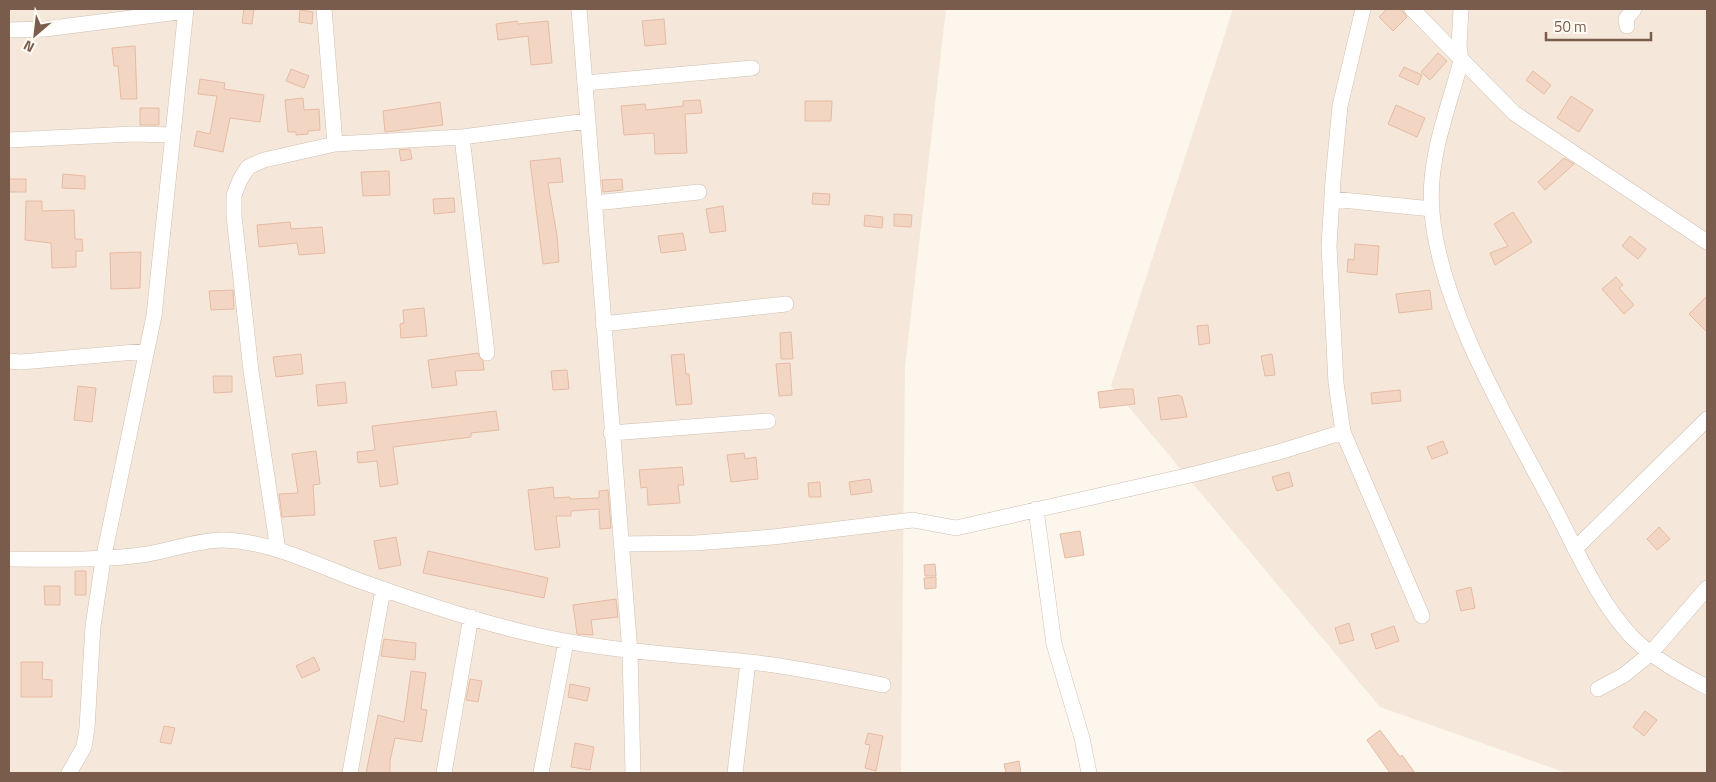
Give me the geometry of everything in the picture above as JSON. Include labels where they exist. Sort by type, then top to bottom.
[{"type":"street","points":[[324,9],[335,144]]},
{"type":"street","points":[[579,9],[611,433],[630,652],[633,773]]},
{"type":"street","points":[[1363,9],[1340,106],[1332,199],[1329,246],[1331,320],[1336,383],[1343,432],[1422,616]]},
{"type":"street","points":[[1412,9],[1514,113],[1707,242]]},
{"type":"street","points":[[1461,9],[1459,46],[1461,61],[1436,147],[1432,178],[1432,209],[1448,287],[1468,337],[1498,400],[1575,549],[1608,604],[1631,635],[1650,654],[1680,674],[1707,687]]},
{"type":"street","points":[[1627,26],[1626,19],[1634,9]]},
{"type":"street","points":[[9,30],[45,29],[186,10],[154,316],[103,560],[93,634],[84,747],[69,773]]},
{"type":"street","points":[[585,83],[752,68]]},
{"type":"street","points":[[278,550],[251,371],[234,216],[234,195],[248,167],[264,160],[335,144],[462,137],[588,121]]},
{"type":"street","points":[[9,140],[172,134]]},
{"type":"street","points":[[462,137],[487,353]]},
{"type":"street","points":[[595,203],[699,192]]},
{"type":"street","points":[[1332,199],[1432,209]]},
{"type":"street","points":[[603,324],[786,304]]},
{"type":"street","points":[[9,361],[21,362],[147,351]]},
{"type":"street","points":[[1575,549],[1707,420]]},
{"type":"street","points":[[611,433],[768,422]]},
{"type":"street","points":[[621,544],[695,543],[773,537],[913,520],[956,528],[1279,452],[1343,432]]},
{"type":"street","points":[[1036,509],[1054,644],[1082,738],[1089,773]]},
{"type":"street","points":[[9,559],[103,560],[150,554],[193,543],[223,540],[278,550],[384,589],[471,617],[566,642],[630,652],[748,662],[883,685]]},
{"type":"street","points":[[1598,690],[1624,675],[1650,654],[1707,588]]},
{"type":"street","points":[[350,773],[384,589]]},
{"type":"street","points":[[444,773],[471,617]]},
{"type":"street","points":[[541,773],[566,642]]},
{"type":"street","points":[[735,773],[748,662]]},
{"type":"shaded area","points":[[9,9],[946,9],[905,367],[901,773],[9,773]]},
{"type":"shaded area","points":[[1233,9],[1707,9],[1707,773],[1566,773],[1380,707],[1111,386]]},
{"type":"building","points":[[244,9],[254,9],[252,24],[242,23]]},
{"type":"building","points":[[1387,9],[1401,9],[1407,17],[1393,31],[1379,17]]},
{"type":"building","points":[[300,10],[313,12],[312,24],[299,22]]},
{"type":"building","points":[[664,19],[666,44],[645,46],[642,21]]},
{"type":"building","points":[[517,21],[518,24],[548,21],[552,63],[531,65],[528,36],[498,40],[496,24]]},
{"type":"building","points":[[135,46],[137,99],[121,99],[118,66],[114,66],[112,48]]},
{"type":"building","points":[[1438,53],[1447,61],[1430,80],[1421,72]]},
{"type":"building","points":[[1404,67],[1422,75],[1418,85],[1399,76]]},
{"type":"building","points":[[291,69],[309,76],[304,88],[286,81]]},
{"type":"building","points":[[1533,71],[1551,85],[1544,94],[1526,80]]},
{"type":"building","points":[[200,79],[225,83],[224,89],[264,95],[260,122],[230,118],[223,152],[194,146],[197,131],[210,134],[217,96],[198,94]]},
{"type":"building","points":[[1571,96],[1593,110],[1579,132],[1557,118]]},
{"type":"building","points":[[303,98],[304,110],[319,109],[320,130],[296,135],[296,132],[288,132],[285,100]]},
{"type":"building","points":[[700,100],[702,113],[685,114],[687,153],[655,154],[654,133],[624,135],[621,106],[645,104],[646,110],[683,106],[683,101]]},
{"type":"building","points":[[805,101],[832,101],[831,121],[805,121]]},
{"type":"building","points":[[440,102],[443,125],[385,132],[383,111]]},
{"type":"building","points":[[1396,105],[1425,118],[1417,137],[1388,124]]},
{"type":"building","points":[[140,108],[159,108],[159,125],[140,125]]},
{"type":"building","points":[[410,149],[412,159],[401,161],[399,150]]},
{"type":"building","points":[[560,158],[563,182],[548,183],[557,236],[559,262],[543,264],[530,161]]},
{"type":"building","points":[[1564,158],[1574,164],[1545,190],[1538,182]]},
{"type":"building","points":[[389,171],[390,195],[363,196],[361,172]]},
{"type":"building","points":[[63,174],[85,176],[85,189],[62,188]]},
{"type":"building","points":[[9,179],[26,179],[26,192],[9,192]]},
{"type":"building","points":[[622,179],[623,190],[603,192],[602,180]]},
{"type":"building","points":[[813,193],[830,194],[829,205],[812,204]]},
{"type":"building","points":[[454,198],[455,212],[434,214],[433,199]]},
{"type":"building","points":[[26,201],[42,201],[42,211],[74,210],[75,239],[82,239],[83,251],[76,251],[76,267],[52,268],[51,243],[25,240]]},
{"type":"building","points":[[723,206],[726,231],[710,233],[706,209]]},
{"type":"building","points":[[1513,212],[1532,242],[1495,265],[1490,253],[1508,246],[1494,224]]},
{"type":"building","points":[[894,214],[912,215],[911,227],[894,226]]},
{"type":"building","points":[[865,215],[883,217],[882,228],[864,226]]},
{"type":"building","points":[[290,222],[291,229],[322,227],[325,253],[299,255],[297,243],[259,247],[257,225]]},
{"type":"building","points":[[683,233],[686,250],[661,253],[658,236]]},
{"type":"building","points":[[1630,236],[1646,249],[1638,259],[1622,246]]},
{"type":"building","points":[[1355,244],[1379,246],[1377,275],[1347,272],[1348,259],[1354,260]]},
{"type":"building","points":[[141,252],[140,288],[111,289],[110,253]]},
{"type":"building","points":[[1616,277],[1623,285],[1619,288],[1634,305],[1624,314],[1602,289]]},
{"type":"building","points":[[233,290],[234,309],[211,310],[209,291]]},
{"type":"building","points":[[1430,290],[1432,309],[1399,313],[1396,294]]},
{"type":"building","points":[[1707,296],[1707,332],[1689,314]]},
{"type":"building","points":[[424,308],[427,336],[401,338],[400,324],[404,323],[403,310]]},
{"type":"building","points":[[1208,325],[1210,343],[1199,345],[1197,326]]},
{"type":"building","points":[[791,332],[793,359],[781,359],[780,333]]},
{"type":"building","points":[[478,353],[483,361],[484,370],[455,371],[457,385],[432,388],[428,360]]},
{"type":"building","points":[[301,354],[303,374],[276,377],[273,357]]},
{"type":"building","points":[[684,354],[686,374],[689,374],[692,404],[676,405],[671,355]]},
{"type":"building","points":[[1272,354],[1275,375],[1265,376],[1261,356]]},
{"type":"building","points":[[790,363],[792,395],[779,396],[776,364]]},
{"type":"building","points":[[567,370],[569,389],[553,390],[551,371]]},
{"type":"building","points":[[213,376],[232,376],[232,392],[214,393]]},
{"type":"building","points":[[345,382],[347,403],[318,406],[316,385]]},
{"type":"building","points":[[78,386],[96,388],[92,422],[74,420]]},
{"type":"building","points":[[1133,389],[1135,404],[1100,408],[1098,392]]},
{"type":"building","points":[[1400,390],[1401,401],[1372,404],[1371,393]]},
{"type":"building","points":[[1179,395],[1182,397],[1187,417],[1161,420],[1158,398]]},
{"type":"building","points":[[496,411],[499,430],[471,433],[471,437],[393,447],[398,484],[380,487],[377,461],[358,463],[357,452],[375,450],[372,426]]},
{"type":"building","points":[[1443,441],[1448,453],[1432,459],[1427,447]]},
{"type":"building","points":[[316,451],[320,484],[313,485],[315,515],[282,517],[279,494],[298,493],[292,454]]},
{"type":"building","points":[[744,453],[745,459],[756,457],[758,479],[731,482],[727,455]]},
{"type":"building","points":[[682,467],[684,485],[678,485],[680,503],[648,505],[647,487],[641,488],[639,470]]},
{"type":"building","points":[[1289,472],[1293,486],[1277,491],[1272,477]]},
{"type":"building","points":[[870,479],[872,492],[851,495],[849,482]]},
{"type":"building","points":[[820,482],[821,497],[809,497],[808,483]]},
{"type":"building","points":[[553,487],[554,498],[570,497],[570,499],[599,498],[599,491],[608,490],[611,528],[600,529],[599,509],[571,511],[571,516],[556,516],[560,547],[535,550],[528,490]]},
{"type":"building","points":[[1659,527],[1670,539],[1657,550],[1647,539]]},
{"type":"building","points":[[1080,531],[1084,555],[1065,558],[1060,534]]},
{"type":"building","points":[[396,537],[401,565],[379,569],[374,541]]},
{"type":"building","points":[[428,551],[548,578],[544,598],[423,573]]},
{"type":"building","points":[[935,564],[936,576],[925,576],[924,565]]},
{"type":"building","points":[[75,571],[86,571],[86,595],[75,595]]},
{"type":"building","points":[[936,577],[936,588],[925,589],[924,578]]},
{"type":"building","points":[[44,586],[60,586],[60,605],[45,605]]},
{"type":"building","points":[[1471,587],[1475,608],[1461,611],[1456,591]]},
{"type":"building","points":[[616,599],[618,617],[591,620],[593,635],[577,634],[573,605]]},
{"type":"building","points":[[1349,623],[1354,640],[1340,644],[1335,628]]},
{"type":"building","points":[[1394,626],[1399,641],[1376,649],[1371,634]]},
{"type":"building","points":[[384,639],[416,643],[415,660],[381,656]]},
{"type":"building","points":[[314,657],[320,670],[302,678],[296,666]]},
{"type":"building","points":[[21,662],[43,662],[42,679],[52,680],[52,697],[21,697]]},
{"type":"building","points":[[411,671],[426,673],[421,709],[427,710],[422,742],[395,738],[390,761],[390,773],[366,773],[378,715],[404,722]]},
{"type":"building","points":[[470,679],[482,681],[478,702],[466,700]]},
{"type":"building","points":[[570,684],[590,688],[587,701],[568,697]]},
{"type":"building","points":[[1645,711],[1657,720],[1644,736],[1633,727]]},
{"type":"building","points":[[164,726],[175,728],[171,744],[160,742]]},
{"type":"building","points":[[1380,730],[1400,757],[1402,755],[1415,773],[1390,773],[1367,740]]},
{"type":"building","points":[[868,733],[883,736],[876,771],[865,768],[870,745],[865,744]]},
{"type":"building","points":[[575,743],[594,747],[590,770],[571,767]]},
{"type":"building","points":[[1019,761],[1021,773],[1006,773],[1004,764]]}]
